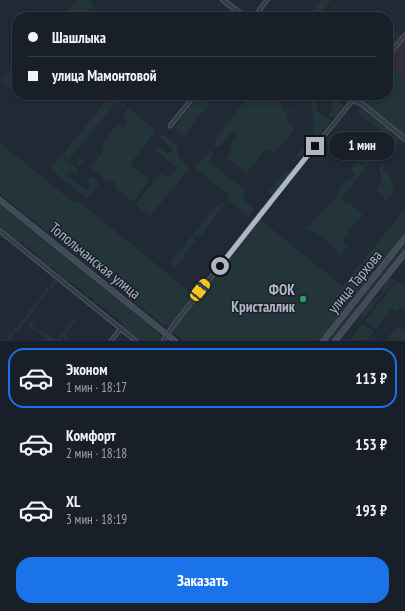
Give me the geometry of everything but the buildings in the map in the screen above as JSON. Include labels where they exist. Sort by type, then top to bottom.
[{"type":"main road","name":"Топольчанская улица","points":[[0,200],[175,341]]},
{"type":"main road","name":"улица Тархова","points":[[323,341],[405,238]]},
{"type":"main road","name":"улица Тархова","points":[[335,341],[405,254]]},
{"type":"street","points":[[223,0],[239,12]]},
{"type":"street","points":[[258,12],[267,0]]},
{"type":"street","points":[[393,50],[405,35]]},
{"type":"street","points":[[170,126],[191,100]]},
{"type":"street","points":[[163,341],[166,334],[262,212],[353,100],[362,104],[405,139]]},
{"type":"street","points":[[0,231],[136,341]]},
{"type":"street","points":[[111,341],[121,328]]},
{"type":"shaded area","points":[[76,0],[88,0],[94,5],[88,12],[66,12]]},
{"type":"shaded area","points":[[321,0],[331,0],[322,12],[312,12]]},
{"type":"shaded area","points":[[393,28],[402,36],[393,47]]},
{"type":"shaded area","points":[[405,38],[405,78],[393,69],[393,53]]},
{"type":"shaded area","points":[[12,67],[12,85],[10,88],[1,81]]},
{"type":"shaded area","points":[[393,69],[405,78],[405,136],[362,100],[393,100]]},
{"type":"shaded area","points":[[107,100],[119,100],[126,106],[124,108],[116,102],[70,158],[76,164],[81,158],[83,161],[78,167],[62,155]]},
{"type":"shaded area","points":[[196,100],[212,100],[185,134],[187,136],[186,138],[176,130],[175,126]]},
{"type":"shaded area","points":[[245,100],[281,100],[282,111],[294,110],[294,112],[287,113],[288,124],[293,124],[291,134],[274,154],[266,149],[249,170],[245,172],[227,158],[232,152],[229,147],[237,136],[232,132],[221,146],[216,147],[214,145],[217,137]]},
{"type":"shaded area","points":[[311,100],[316,100],[317,111],[332,121],[302,155],[291,163],[313,134],[314,127]]},
{"type":"shaded area","points":[[333,100],[338,100],[344,105],[335,118],[328,116],[333,109],[329,105]]},
{"type":"shaded area","points":[[128,108],[155,130],[130,164],[150,180],[133,202],[114,187],[117,184],[112,181],[107,181],[90,167],[103,152],[103,143],[116,126],[120,125],[123,127],[128,121],[123,117]]},
{"type":"shaded area","points":[[360,108],[389,130],[393,136],[399,138],[400,141],[396,143],[357,112]]},
{"type":"shaded area","points":[[162,134],[177,145],[180,158],[189,169],[150,216],[135,204],[160,174],[168,178],[177,168],[154,149],[157,146],[168,155],[173,149],[159,137]]},
{"type":"shaded area","points":[[0,143],[74,203],[78,201],[194,295],[169,326],[164,325],[0,194]]},
{"type":"shaded area","points":[[368,146],[370,148],[354,168],[359,162],[364,166],[365,163],[361,160],[370,149],[377,154],[343,196],[339,193],[339,190],[348,178],[350,180],[355,174],[351,171],[351,169],[367,150],[366,147]]},
{"type":"shaded area","points":[[211,150],[213,153],[209,162],[245,190],[243,193],[246,196],[243,199],[254,209],[249,217],[229,201],[228,194],[195,167]]},
{"type":"shaded area","points":[[61,156],[78,169],[76,172],[71,169],[66,175],[86,191],[91,185],[87,182],[90,178],[93,178],[100,183],[87,199],[50,168]]},
{"type":"shaded area","points":[[383,162],[386,167],[382,169],[383,171],[387,170],[394,186],[389,193],[392,190],[394,191],[385,201],[383,196],[376,190],[382,182],[379,167]]},
{"type":"shaded area","points":[[286,170],[289,175],[273,195],[267,192]]},
{"type":"shaded area","points":[[338,194],[346,203],[349,203],[363,214],[349,231],[347,230],[346,232],[351,236],[346,235],[341,240],[348,246],[340,255],[336,253],[338,250],[313,231],[309,232],[305,228],[305,226],[308,228],[323,209],[326,206],[328,207]]},
{"type":"shaded area","points":[[224,202],[225,203],[200,237],[197,235],[193,239],[196,242],[194,242],[183,257],[184,258],[173,268],[170,264],[171,262],[216,206],[221,206]]},
{"type":"shaded area","points":[[0,204],[160,333],[160,341],[140,341],[124,328],[124,324],[99,304],[95,305],[93,303],[93,299],[86,297],[86,293],[71,282],[68,282],[57,273],[53,267],[49,267],[37,257],[37,254],[21,242],[16,242],[0,228]]},
{"type":"shaded area","points":[[405,209],[405,233],[323,337],[317,341],[183,341],[172,331],[173,327],[260,219],[342,286]]},
{"type":"shaded area","points":[[405,244],[405,248],[331,341],[327,341]]},
{"type":"shaded area","points":[[390,279],[395,280],[363,319],[361,317],[365,308],[372,300],[380,295],[386,283]]},
{"type":"shaded area","points":[[54,280],[57,282],[52,289],[50,288],[18,331],[16,330],[8,341],[5,341]]},
{"type":"shaded area","points":[[397,281],[405,288],[405,310],[401,307],[396,312],[391,309],[376,329],[365,321]]},
{"type":"shaded area","points":[[74,318],[77,320],[65,334],[68,337],[65,341],[63,337],[60,341],[56,341]]},
{"type":"shaded area","points":[[30,322],[33,322],[32,325],[45,335],[48,334],[56,340],[43,340],[44,337],[31,327],[29,328],[28,325]]},
{"type":"shaded area","points":[[363,323],[374,332],[367,341],[363,339],[362,341],[349,341]]},
{"type":"shaded area","points":[[398,326],[405,331],[405,341],[385,341],[396,327]]},
{"type":"place","name":"ФОК Кристаллик","points":[[303,299]]},
{"type":"route","points":[[220,266],[315,146]]}]
